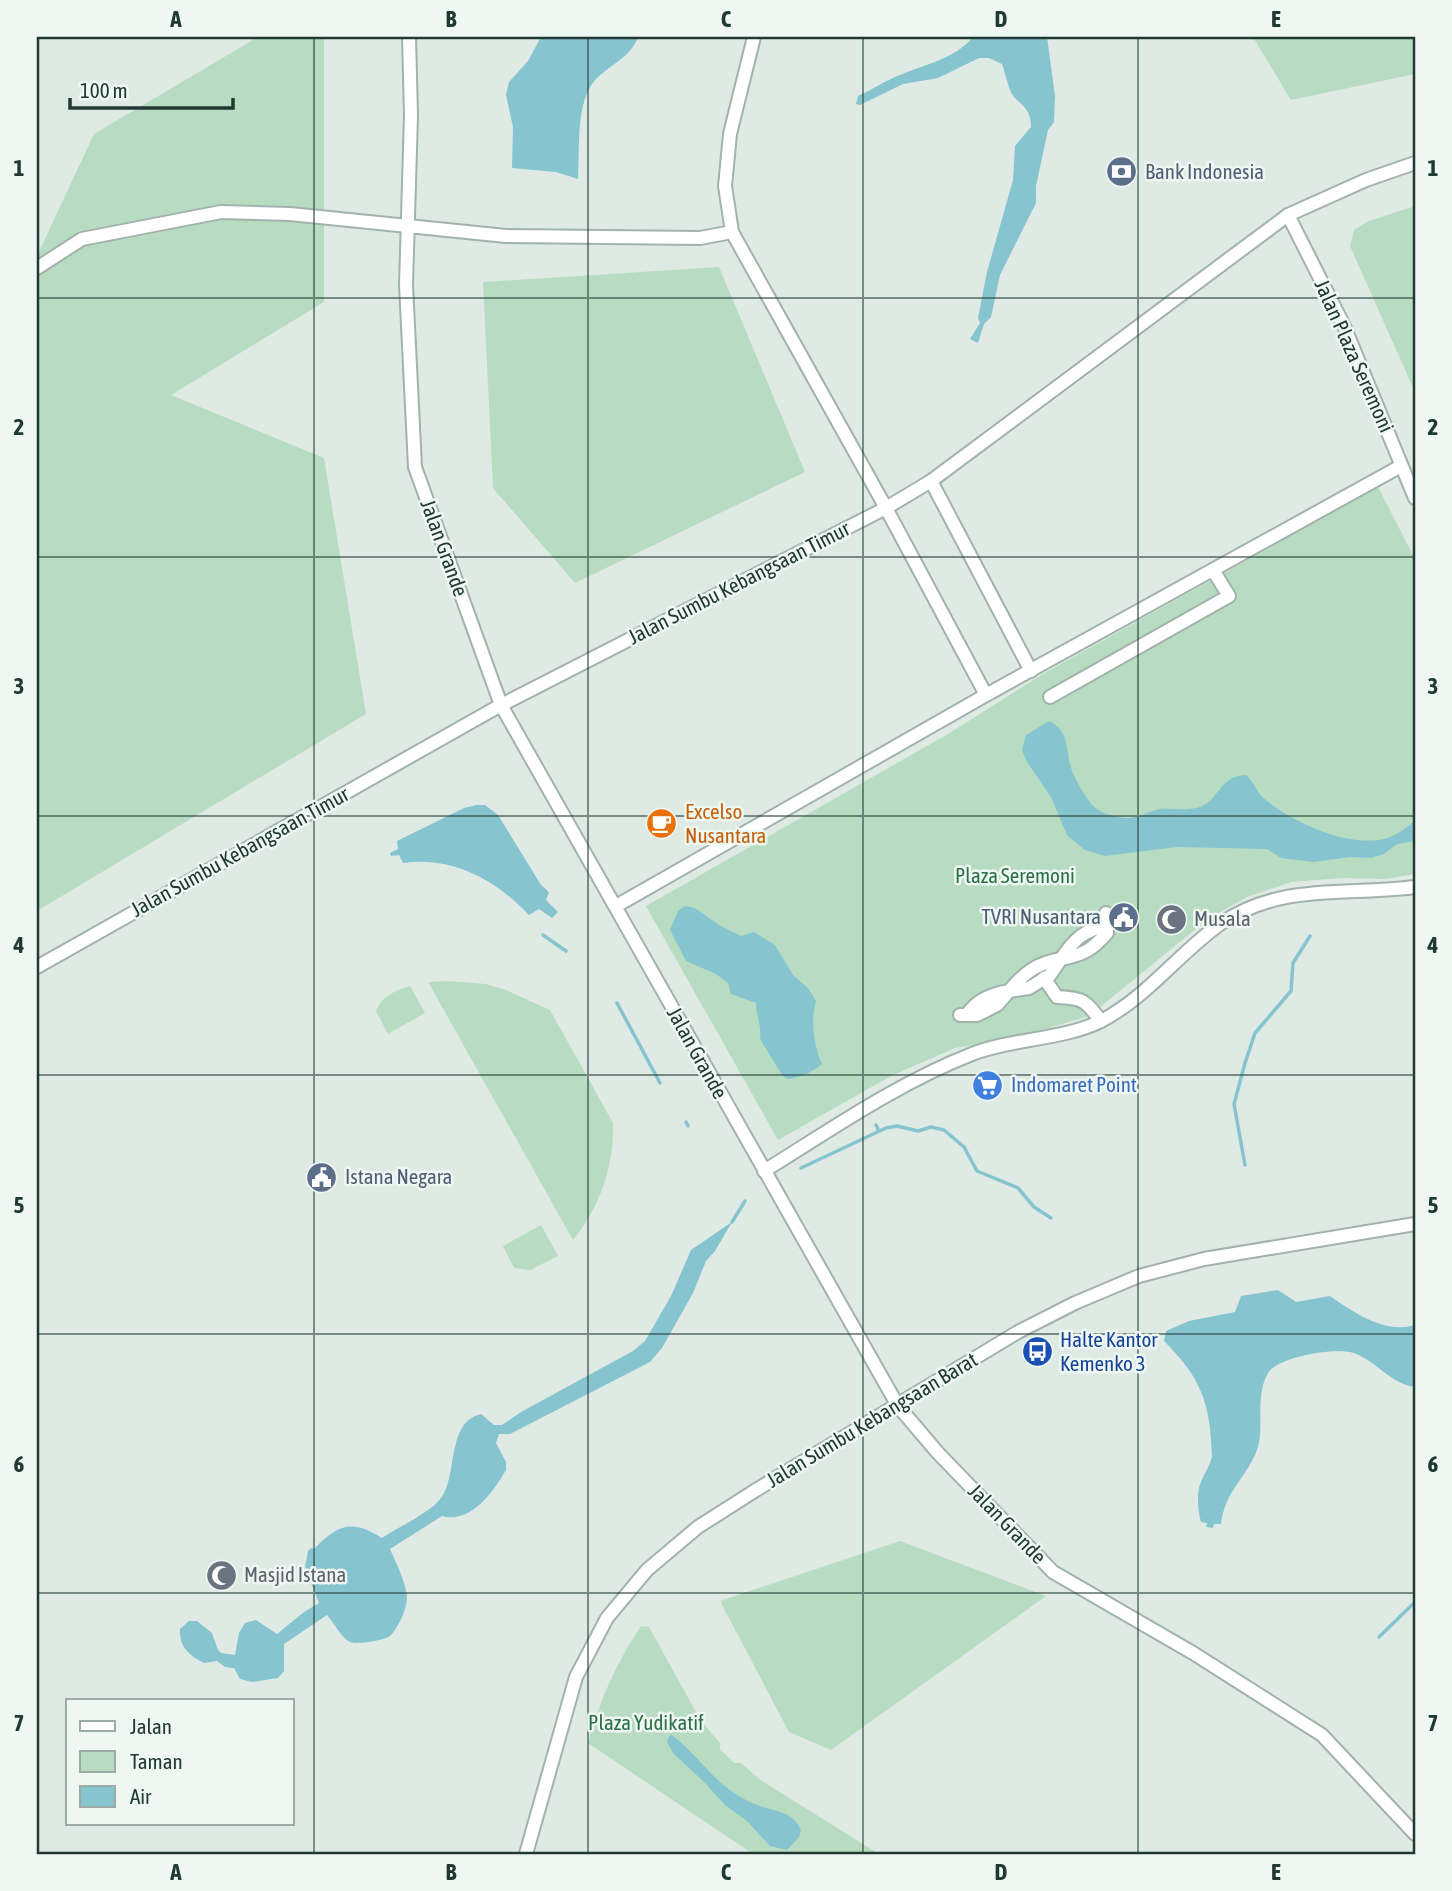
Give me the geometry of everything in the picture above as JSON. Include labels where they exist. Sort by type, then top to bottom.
[{"type":"street","name":"Jalan Grande","points":[[409,37],[411,115],[406,285],[415,467],[501,705],[898,1406],[938,1453],[1053,1572],[1193,1653],[1322,1735],[1415,1834]]},
{"type":"street","points":[[754,37],[730,134],[725,186],[732,232],[886,508],[986,695]]},
{"type":"street","name":"Jalan Sumbu Kebangsaan Timur","points":[[37,967],[501,705],[886,508],[931,481],[1288,215],[1366,180],[1415,163]]},
{"type":"street","points":[[37,268],[82,239],[221,212],[290,214],[506,236],[700,238],[732,232]]},
{"type":"street","name":"Jalan Plaza Seremoni","points":[[1288,215],[1344,326],[1415,498]]},
{"type":"street","points":[[616,906],[986,695],[1401,466]]},
{"type":"street","points":[[931,481],[1031,671]]},
{"type":"street","points":[[1050,697],[1229,596],[1213,570]]},
{"type":"street","points":[[764,1171],[875,1102],[950,1063],[1007,1042],[1039,1038],[1101,1021],[1157,981],[1187,951],[1221,924],[1253,906],[1282,896],[1314,892],[1348,893],[1415,887]]},
{"type":"street","points":[[1009,991],[1023,974],[1042,962],[1080,956],[1098,944],[1107,933],[1107,919]]},
{"type":"street","points":[[964,1015],[973,1005],[993,994],[1029,988],[1049,975],[1061,959]]},
{"type":"street","points":[[1044,978],[1057,997],[1077,998],[1087,1002],[1101,1021]]},
{"type":"street","name":"Jalan Sumbu Kebangsaan Barat","points":[[526,1854],[576,1677],[607,1618],[647,1570],[698,1527],[1018,1332],[1075,1303],[1139,1276],[1204,1259],[1415,1224]]},
{"type":"green space","points":[[258,37],[324,37],[324,302],[171,395],[324,458],[366,714],[37,911],[37,256],[94,134]]},
{"type":"green space","points":[[1253,37],[1415,37],[1415,74],[1291,100]]},
{"type":"green space","points":[[1415,206],[1415,392],[1350,246],[1354,230],[1369,221]]},
{"type":"green space","points":[[719,267],[805,472],[575,583],[493,488],[483,282]]},
{"type":"green space","name":"Plaza Seremoni","points":[[1378,487],[1415,559],[1415,874],[1386,879],[1342,878],[1291,882],[1247,897],[1208,919],[1089,1016],[1014,1038],[955,1048],[891,1076],[778,1140],[646,906],[948,734],[1043,674]]},
{"type":"green space","points":[[428,982],[486,984],[550,1010],[613,1123],[611,1155],[604,1185],[591,1214],[573,1240]]},
{"type":"green space","points":[[410,986],[425,1013],[388,1034],[376,1011],[389,995]]},
{"type":"green space","points":[[541,1225],[558,1256],[530,1270],[514,1268],[503,1246]]},
{"type":"green space","points":[[900,1541],[1046,1596],[831,1750],[789,1732],[720,1601]]},
{"type":"green space","name":"Plaza Yudikatif","points":[[641,1626],[649,1627],[701,1721],[720,1743],[720,1749],[734,1763],[741,1763],[759,1779],[879,1854],[753,1854],[588,1743],[610,1682]]},
{"type":"water","points":[[541,37],[638,37],[630,50],[596,79],[589,89],[580,126],[578,179],[556,172],[512,168],[513,127],[506,95],[509,82],[528,61]]},
{"type":"water","points":[[973,37],[1047,37],[1055,96],[1054,122],[1048,130],[1036,186],[1036,203],[1000,275],[991,317],[984,324],[978,343],[970,339],[980,323],[978,318],[987,272],[1013,180],[1015,146],[1031,127],[1028,113],[1011,93],[1002,64],[989,58],[979,58],[938,78],[903,84],[860,105],[856,104],[858,96],[893,78],[946,57]]},
{"type":"water","points":[[1049,721],[1061,730],[1064,736],[1072,771],[1083,792],[1094,807],[1109,815],[1130,818],[1161,809],[1199,807],[1231,779],[1246,775],[1263,798],[1278,809],[1324,832],[1357,840],[1373,840],[1391,837],[1415,821],[1415,841],[1397,844],[1384,854],[1371,858],[1350,857],[1314,862],[1281,858],[1267,849],[1177,847],[1105,856],[1085,850],[1067,835],[1051,797],[1022,750],[1026,735]]},
{"type":"water","points":[[485,805],[498,815],[541,885],[549,892],[546,900],[558,912],[552,918],[539,909],[529,915],[502,891],[472,873],[439,863],[403,863],[399,855],[391,856],[390,853],[398,849],[397,841],[464,808]]},
{"type":"water","points":[[685,906],[695,908],[741,936],[754,932],[775,945],[793,975],[808,988],[816,1001],[814,1033],[822,1064],[796,1077],[787,1079],[782,1075],[760,1039],[756,1003],[731,994],[728,983],[716,974],[686,961],[670,930],[678,911]]},
{"type":"water","points":[[732,1222],[706,1261],[693,1293],[662,1348],[650,1362],[510,1434],[499,1434],[496,1443],[506,1462],[506,1470],[488,1496],[472,1511],[453,1517],[442,1516],[390,1549],[407,1596],[402,1618],[390,1636],[369,1642],[348,1641],[327,1615],[284,1644],[284,1671],[278,1678],[252,1682],[240,1679],[234,1668],[225,1667],[217,1661],[204,1663],[186,1650],[181,1641],[180,1629],[189,1621],[197,1621],[212,1633],[221,1653],[235,1655],[239,1633],[245,1623],[256,1620],[277,1634],[319,1603],[305,1567],[311,1548],[314,1549],[331,1534],[346,1527],[362,1528],[382,1538],[436,1504],[446,1488],[457,1438],[470,1419],[481,1414],[494,1425],[502,1425],[633,1351],[645,1341],[671,1296],[691,1250]]},
{"type":"water","points":[[1278,1290],[1296,1302],[1330,1296],[1370,1320],[1392,1327],[1415,1325],[1415,1387],[1398,1382],[1362,1357],[1346,1351],[1308,1354],[1274,1367],[1268,1373],[1262,1391],[1260,1439],[1254,1458],[1227,1502],[1221,1524],[1214,1524],[1213,1528],[1206,1527],[1207,1523],[1201,1522],[1198,1496],[1212,1456],[1206,1406],[1195,1380],[1164,1341],[1166,1331],[1189,1321],[1235,1312],[1241,1296]]},
{"type":"water","points":[[670,1735],[734,1793],[793,1819],[801,1830],[799,1837],[787,1850],[770,1846],[747,1821],[725,1805],[673,1753],[667,1742]]},
{"type":"waterway","points":[[543,935],[566,951]]},
{"type":"waterway","points":[[1245,1165],[1234,1104],[1245,1063],[1255,1033],[1291,991],[1293,963],[1310,936]]},
{"type":"waterway","points":[[617,1003],[660,1083]]},
{"type":"waterway","points":[[686,1122],[688,1126]]},
{"type":"waterway","points":[[876,1125],[879,1131]]},
{"type":"waterway","points":[[801,1168],[886,1128],[897,1126],[918,1131],[931,1127],[944,1130],[964,1147],[977,1171],[1018,1188],[1034,1207],[1051,1218]]},
{"type":"waterway","points":[[732,1222],[745,1201]]},
{"type":"waterway","points":[[1379,1637],[1415,1602]]},
{"type":"place","name":"Bank Indonesia","points":[[1122,172]]},
{"type":"place","name":"Excelso Nusantara","points":[[662,824]]},
{"type":"place","name":"TVRI Nusantara","points":[[1124,917]]},
{"type":"place","name":"Musala","points":[[1171,919]]},
{"type":"place","name":"Indomaret Point","points":[[988,1085]]},
{"type":"place","name":"Istana Negara","points":[[322,1177]]},
{"type":"place","name":"Halte Kantor Kemenko 3","points":[[1037,1352]]},
{"type":"place","name":"Masjid Istana","points":[[221,1575]]}]
